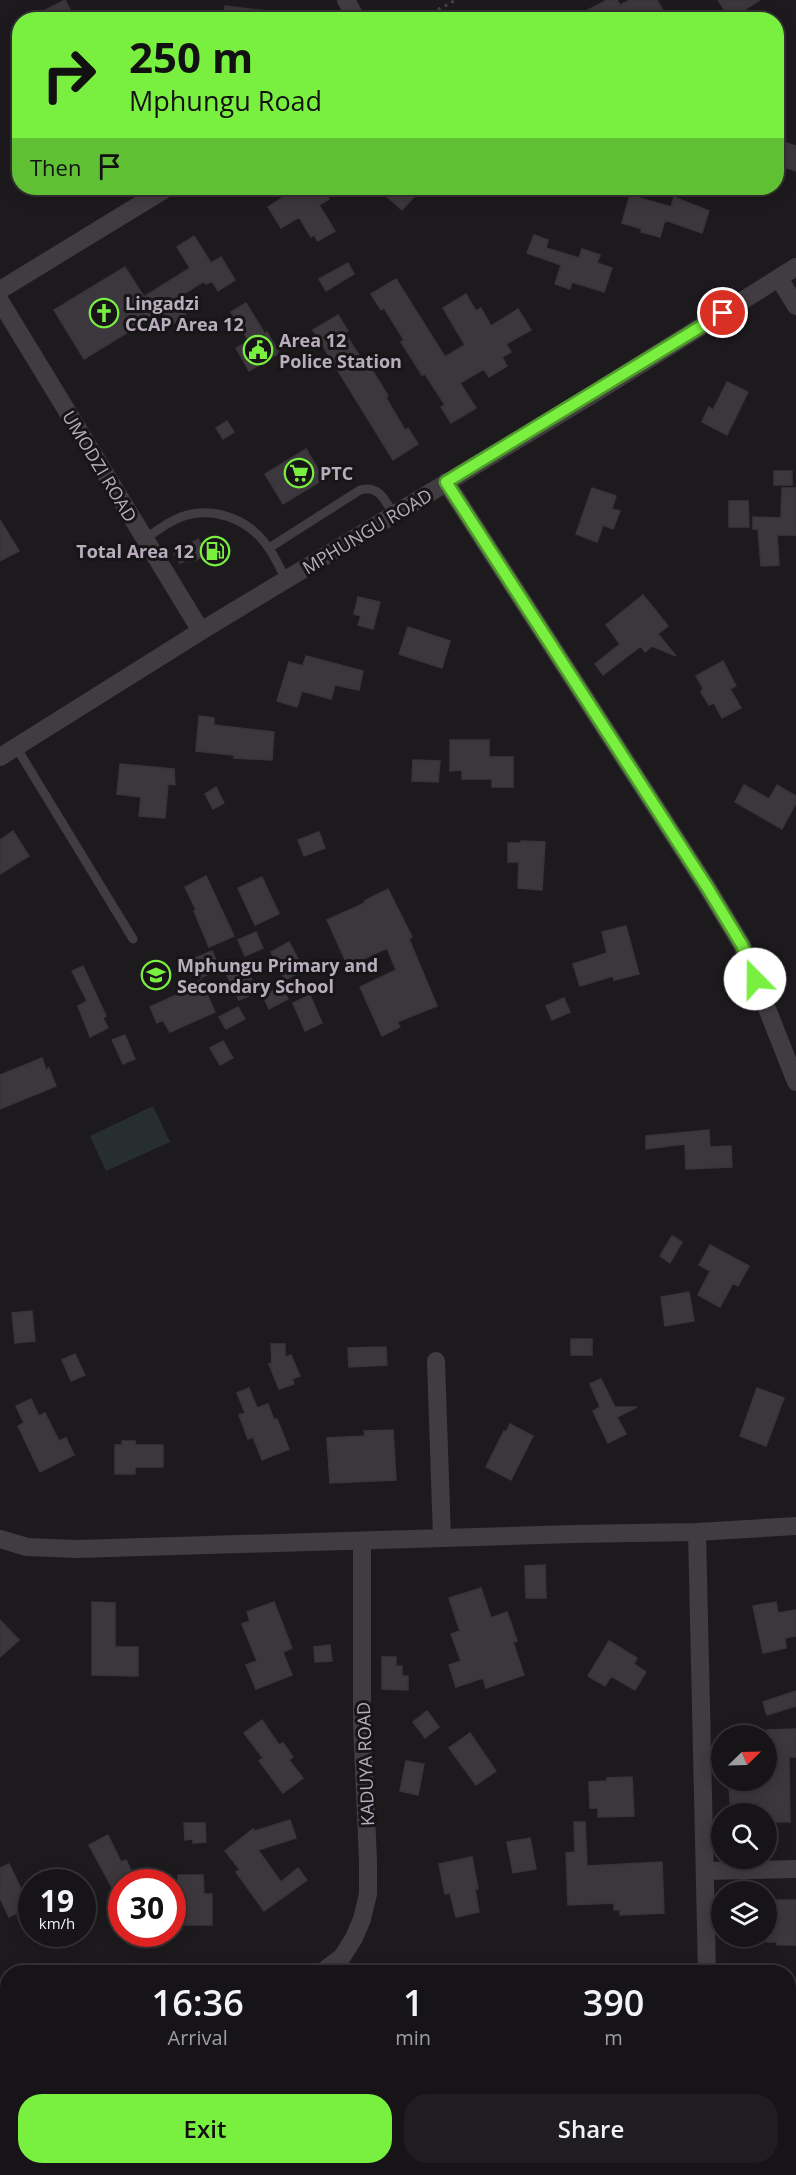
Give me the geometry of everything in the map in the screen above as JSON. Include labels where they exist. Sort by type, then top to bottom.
[{"type":"street","points":[[0,290],[156,195]]},
{"type":"street","name":"MPHUNGU ROAD","points":[[0,758],[201,631],[599,390],[796,267]]},
{"type":"street","points":[[779,278],[796,306]]},
{"type":"street","name":"UMODZI ROAD","points":[[0,301],[201,631]]},
{"type":"street","points":[[446,482],[742,945],[796,1082]]},
{"type":"street","points":[[436,1361],[442,1538]]},
{"type":"street","points":[[0,1539],[27,1546],[77,1549],[697,1532],[796,1526]]},
{"type":"street","points":[[697,1532],[707,1965]]},
{"type":"street","name":"KADUYA ROAD","points":[[331,1965],[342,1957],[354,1938],[362,1919],[368,1894],[362,1724],[362,1541]]},
{"type":"street","points":[[705,1871],[796,1869]]},
{"type":"lane","points":[[268,548],[360,489],[370,488],[379,492],[393,514]]},
{"type":"lane","points":[[145,538],[180,518],[207,513],[220,514],[245,524],[256,532],[286,580]]},
{"type":"lane","points":[[16,747],[133,939]]},
{"type":"path","points":[[433,12],[456,0]]},
{"type":"shaded area","points":[[153,1106],[170,1142],[106,1171],[90,1136]]},
{"type":"building","points":[[65,0],[71,12],[46,12],[45,10]]},
{"type":"building","points":[[607,0],[617,0],[620,5],[630,0],[657,0],[664,12],[586,12]]},
{"type":"building","points":[[718,0],[760,0],[741,12],[726,12]]},
{"type":"building","points":[[225,6],[267,11],[267,12],[225,12]]},
{"type":"building","points":[[784,142],[796,146],[796,171],[784,167]]},
{"type":"building","points":[[286,195],[326,195],[329,199],[319,205],[335,231],[318,241],[314,235],[311,237],[299,217],[281,228],[268,207]]},
{"type":"building","points":[[385,195],[416,195],[402,210]]},
{"type":"building","points":[[630,195],[671,207],[674,197],[709,211],[702,233],[665,220],[660,237],[641,232],[642,229],[622,223]]},
{"type":"building","points":[[534,235],[548,240],[546,248],[579,258],[582,249],[600,255],[597,263],[612,268],[604,292],[572,282],[570,289],[555,284],[561,265],[527,253]]},
{"type":"building","name":"Lingadzi CCAP Area 12","points":[[194,236],[211,263],[221,257],[235,280],[218,291],[212,281],[206,284],[204,281],[176,299],[186,315],[170,326],[161,312],[84,359],[54,310],[125,267],[144,297],[190,268],[177,247]]},
{"type":"building","points":[[348,263],[354,274],[326,291],[319,279]]},
{"type":"building","points":[[396,279],[445,357],[465,345],[443,308],[466,294],[476,311],[481,308],[491,326],[518,309],[531,330],[506,344],[511,352],[502,357],[507,366],[489,377],[484,369],[460,383],[476,408],[451,423],[441,407],[445,405],[401,342],[404,340],[384,308],[381,310],[371,294]]},
{"type":"building","points":[[246,303],[279,353],[249,371],[236,348],[249,341],[231,312]]},
{"type":"building","points":[[338,315],[348,331],[345,333],[365,365],[368,363],[405,430],[408,428],[418,444],[393,460],[313,330]]},
{"type":"building","points":[[727,382],[748,392],[727,435],[702,422],[709,407],[713,410]]},
{"type":"building","points":[[227,421],[234,432],[223,439],[216,428]]},
{"type":"building","points":[[306,449],[324,479],[283,504],[265,474]]},
{"type":"building","points":[[774,471],[792,471],[792,485],[774,485]]},
{"type":"building","points":[[592,488],[616,496],[612,509],[620,511],[613,529],[603,525],[597,542],[576,534]]},
{"type":"building","points":[[782,488],[796,488],[796,535],[777,535],[779,565],[761,566],[758,529],[753,529],[753,517],[781,518]]},
{"type":"building","points":[[729,501],[748,501],[749,527],[729,527]]},
{"type":"building","points":[[0,520],[19,551],[0,561]]},
{"type":"building","points":[[198,539],[207,554],[194,561],[192,557],[180,563],[174,553]]},
{"type":"building","points":[[643,595],[668,626],[658,634],[676,656],[652,646],[645,652],[641,646],[603,675],[595,664],[620,644],[606,625]]},
{"type":"building","points":[[358,597],[380,602],[373,629],[358,625],[361,616],[354,614]]},
{"type":"building","points":[[408,627],[450,641],[442,668],[399,654]]},
{"type":"building","points":[[306,656],[363,671],[359,690],[335,685],[331,699],[302,691],[297,707],[277,701],[289,662],[303,666]]},
{"type":"building","points":[[723,661],[736,686],[730,689],[741,708],[722,718],[714,703],[709,705],[701,692],[703,688],[696,676]]},
{"type":"building","points":[[199,716],[214,718],[214,725],[274,732],[272,760],[234,758],[234,755],[196,751]]},
{"type":"building","points":[[450,740],[489,740],[489,757],[513,757],[513,787],[492,787],[492,779],[462,779],[462,770],[450,771]]},
{"type":"building","points":[[413,760],[440,761],[438,782],[412,781]]},
{"type":"building","points":[[120,764],[174,769],[175,785],[168,784],[165,818],[139,816],[141,797],[117,794]]},
{"type":"building","points":[[744,785],[769,799],[777,785],[796,796],[796,803],[782,829],[735,802]]},
{"type":"building","points":[[216,787],[224,803],[213,809],[205,794]]},
{"type":"building","points":[[13,831],[29,856],[0,874],[0,840]]},
{"type":"building","points":[[319,832],[325,848],[304,856],[298,840]]},
{"type":"building","points":[[521,841],[545,842],[542,890],[518,888],[519,862],[508,862],[508,843],[521,843]]},
{"type":"building","points":[[206,876],[234,936],[209,947],[185,887]]},
{"type":"building","points":[[262,877],[279,914],[255,925],[238,888]]},
{"type":"building","points":[[388,889],[412,937],[409,939],[437,1006],[397,1022],[400,1027],[382,1036],[360,987],[396,970],[387,948],[348,966],[327,920],[365,903],[364,901]]},
{"type":"building","points":[[626,926],[639,974],[614,980],[613,976],[580,986],[573,964],[607,953],[602,932]]},
{"type":"building","points":[[256,932],[263,948],[245,956],[238,940]]},
{"type":"building","points":[[289,942],[304,970],[285,980],[271,952]]},
{"type":"building","points":[[212,951],[220,969],[200,978],[193,959]]},
{"type":"building","points":[[245,964],[257,992],[239,1000],[226,973]]},
{"type":"building","points":[[83,966],[106,1016],[103,1018],[108,1028],[90,1037],[78,1006],[87,1001],[72,971]]},
{"type":"building","points":[[201,980],[215,1012],[170,1032],[163,1020],[157,1023],[150,1007],[181,993],[180,990]]},
{"type":"building","points":[[281,987],[288,999],[269,1009],[263,996]]},
{"type":"building","points":[[310,995],[322,1023],[305,1031],[293,1003]]},
{"type":"building","points":[[564,998],[570,1012],[552,1020],[546,1006]]},
{"type":"building","points":[[238,1007],[245,1019],[226,1029],[219,1017]]},
{"type":"building","points":[[125,1035],[135,1059],[123,1064],[112,1040]]},
{"type":"building","points":[[223,1041],[233,1058],[220,1065],[210,1048]]},
{"type":"building","points":[[42,1058],[56,1086],[0,1109],[0,1075]]},
{"type":"building","points":[[709,1130],[710,1147],[731,1146],[732,1167],[686,1169],[685,1144],[646,1149],[646,1136]]},
{"type":"building","points":[[672,1236],[682,1242],[670,1263],[660,1256]]},
{"type":"building","points":[[710,1245],[749,1266],[738,1286],[733,1283],[720,1307],[698,1295],[710,1271],[699,1265]]},
{"type":"building","points":[[689,1292],[694,1321],[665,1326],[661,1297]]},
{"type":"building","points":[[32,1311],[35,1341],[15,1343],[12,1313]]},
{"type":"building","points":[[571,1339],[592,1339],[592,1355],[571,1355]]},
{"type":"building","points":[[271,1344],[285,1344],[285,1357],[291,1355],[300,1376],[292,1379],[294,1384],[279,1389],[269,1364],[272,1363]]},
{"type":"building","points":[[386,1347],[387,1365],[349,1367],[348,1348]]},
{"type":"building","points":[[75,1354],[85,1375],[71,1381],[62,1360]]},
{"type":"building","points":[[601,1379],[615,1407],[637,1407],[617,1417],[626,1434],[608,1443],[593,1411],[600,1407],[590,1384]]},
{"type":"building","points":[[249,1388],[257,1408],[268,1404],[274,1420],[277,1419],[289,1449],[262,1460],[253,1437],[248,1439],[239,1415],[245,1413],[237,1393]]},
{"type":"building","points":[[757,1388],[784,1398],[766,1446],[740,1436]]},
{"type":"building","points":[[31,1399],[39,1416],[45,1413],[59,1441],[66,1438],[74,1455],[40,1472],[18,1426],[24,1423],[16,1406]]},
{"type":"building","points":[[510,1424],[533,1436],[511,1480],[486,1467],[504,1431],[506,1432]]},
{"type":"building","points":[[393,1430],[396,1480],[330,1483],[327,1438],[365,1436],[364,1431]]},
{"type":"building","points":[[122,1441],[135,1441],[135,1445],[163,1445],[163,1467],[135,1467],[135,1474],[115,1474],[115,1445],[122,1445]]},
{"type":"building","points":[[545,1565],[546,1598],[526,1598],[525,1566]]},
{"type":"building","points":[[481,1588],[491,1618],[507,1612],[517,1641],[513,1642],[524,1675],[486,1688],[483,1678],[456,1687],[449,1665],[461,1661],[451,1634],[460,1631],[449,1598]]},
{"type":"building","points":[[92,1602],[115,1603],[115,1647],[138,1647],[138,1676],[92,1675]]},
{"type":"building","points":[[274,1602],[292,1648],[283,1652],[292,1675],[256,1689],[246,1665],[257,1661],[242,1624],[250,1621],[247,1612]]},
{"type":"building","points":[[776,1602],[778,1613],[796,1610],[796,1636],[785,1638],[786,1648],[763,1653],[753,1606]]},
{"type":"building","points":[[0,1620],[19,1640],[0,1657]]},
{"type":"building","points":[[609,1641],[637,1658],[634,1664],[646,1672],[635,1690],[611,1676],[605,1686],[588,1676]]},
{"type":"building","points":[[330,1645],[332,1661],[315,1662],[314,1647]]},
{"type":"building","points":[[382,1657],[396,1657],[396,1666],[402,1666],[402,1676],[408,1676],[408,1690],[382,1689]]},
{"type":"building","points":[[796,1691],[796,1706],[767,1715],[763,1702]]},
{"type":"building","points":[[427,1711],[439,1727],[425,1738],[413,1722]]},
{"type":"building","points":[[262,1720],[279,1745],[283,1743],[293,1757],[289,1760],[303,1778],[283,1793],[259,1761],[263,1758],[244,1733]]},
{"type":"building","points":[[796,1729],[796,1757],[789,1757],[790,1822],[777,1822],[777,1803],[730,1803],[729,1791],[777,1791],[777,1730]]},
{"type":"building","points":[[470,1733],[496,1771],[476,1785],[449,1748]]},
{"type":"building","points":[[406,1761],[424,1764],[418,1795],[400,1791]]},
{"type":"building","points":[[632,1777],[634,1816],[598,1817],[598,1808],[590,1808],[589,1782],[607,1781],[607,1778]]},
{"type":"building","points":[[290,1820],[296,1838],[258,1850],[281,1882],[298,1868],[307,1880],[264,1911],[236,1872],[240,1870],[225,1851],[253,1829],[255,1831]]},
{"type":"building","points":[[574,1822],[585,1822],[587,1866],[662,1862],[664,1913],[620,1915],[620,1910],[614,1910],[614,1903],[568,1905],[566,1853],[575,1852]]},
{"type":"building","points":[[184,1823],[205,1823],[206,1842],[193,1843],[193,1839],[185,1840]]},
{"type":"building","points":[[108,1835],[121,1862],[126,1860],[130,1869],[108,1869],[108,1880],[89,1845]]},
{"type":"building","points":[[530,1838],[536,1869],[513,1873],[507,1842]]},
{"type":"building","points":[[472,1857],[478,1889],[475,1889],[479,1912],[456,1917],[450,1893],[445,1894],[439,1864]]},
{"type":"building","points":[[9,1864],[18,1882],[18,1913],[9,1917],[0,1898],[0,1868]]},
{"type":"building","points":[[186,1875],[203,1875],[204,1894],[212,1894],[212,1925],[186,1925]]},
{"type":"building","points":[[777,1900],[796,1900],[796,1945],[777,1945]]},
{"type":"place","name":"Lingadzi CCAP Area 12","points":[[104,313]]},
{"type":"place","name":"Area 12 Police Station","points":[[258,350]]},
{"type":"place","name":"PTC","points":[[299,473]]},
{"type":"place","name":"Total Area 12","points":[[215,551]]},
{"type":"place","name":"Mphungu Primary and Secondary School","points":[[156,975]]},
{"type":"route","points":[[723,313],[446,482],[707,887],[742,945],[755,979]]}]
